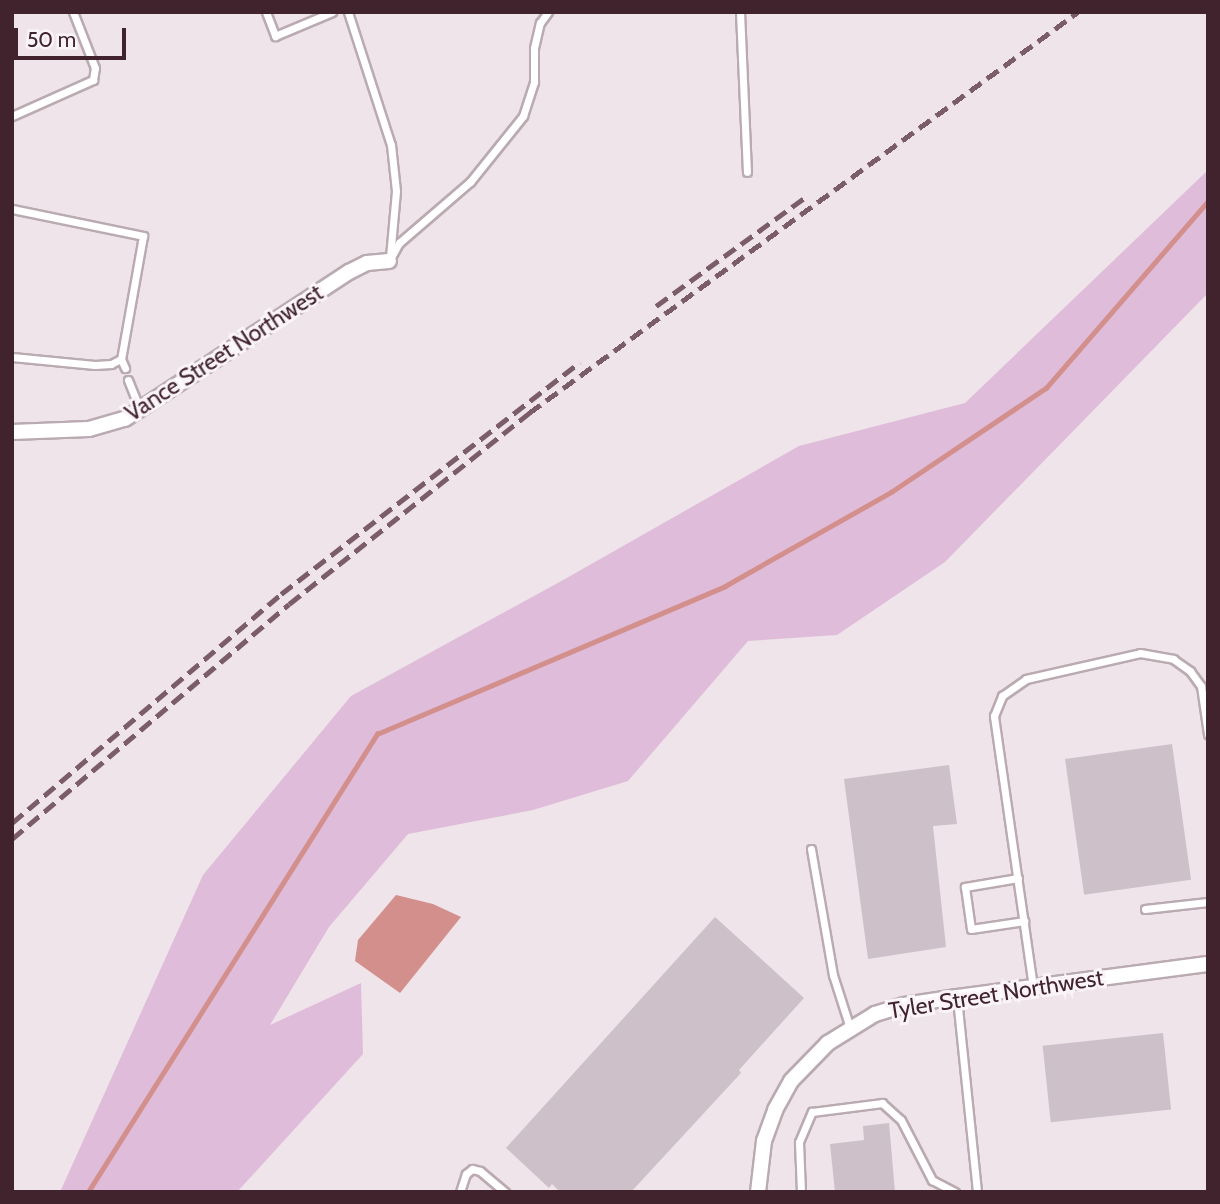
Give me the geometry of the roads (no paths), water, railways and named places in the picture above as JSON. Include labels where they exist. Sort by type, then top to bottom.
[{"type":"street","name":"Vance Street Northwest","points":[[12,432],[89,429],[125,419],[349,272],[367,263],[389,261]]},
{"type":"street","name":"Tyler Street Northwest","points":[[758,1192],[764,1141],[775,1110],[791,1082],[828,1042],[875,1014],[904,1005],[957,997],[1208,964]]},
{"type":"lane","points":[[12,116],[93,80],[95,68],[73,12]]},
{"type":"lane","points":[[266,12],[275,36],[332,12]]},
{"type":"lane","points":[[348,12],[391,145],[396,191],[389,261]]},
{"type":"lane","points":[[389,261],[398,243],[470,182],[523,116],[534,82],[534,48],[540,23],[548,12]]},
{"type":"lane","points":[[740,12],[747,172]]},
{"type":"lane","points":[[12,209],[144,236],[121,359],[125,368]]},
{"type":"lane","points":[[12,357],[95,365],[111,364],[121,359]]},
{"type":"lane","points":[[128,380],[140,410]]},
{"type":"lane","points":[[1033,987],[995,716],[1002,696],[1026,679],[1140,653],[1173,659],[1190,671],[1201,686],[1208,734]]},
{"type":"lane","points":[[811,849],[833,975],[850,1028]]},
{"type":"lane","points":[[1018,878],[965,887],[966,897],[971,929],[1024,921]]},
{"type":"lane","points":[[1144,909],[1208,902]]},
{"type":"lane","points":[[957,997],[977,1192]]},
{"type":"lane","points":[[801,1192],[799,1142],[812,1112],[882,1103],[901,1119],[932,1180],[955,1192]]},
{"type":"lane","points":[[460,1192],[466,1174],[472,1169],[480,1171],[505,1192]]},
{"type":"waterway","points":[[88,1192],[377,734],[725,586],[891,492],[1046,388],[1208,201]]},
{"type":"railway","points":[[12,839],[289,604],[529,413],[1078,12]]},
{"type":"railway","points":[[656,306],[808,195]]},
{"type":"railway","points":[[12,823],[281,594],[580,362]]}]
